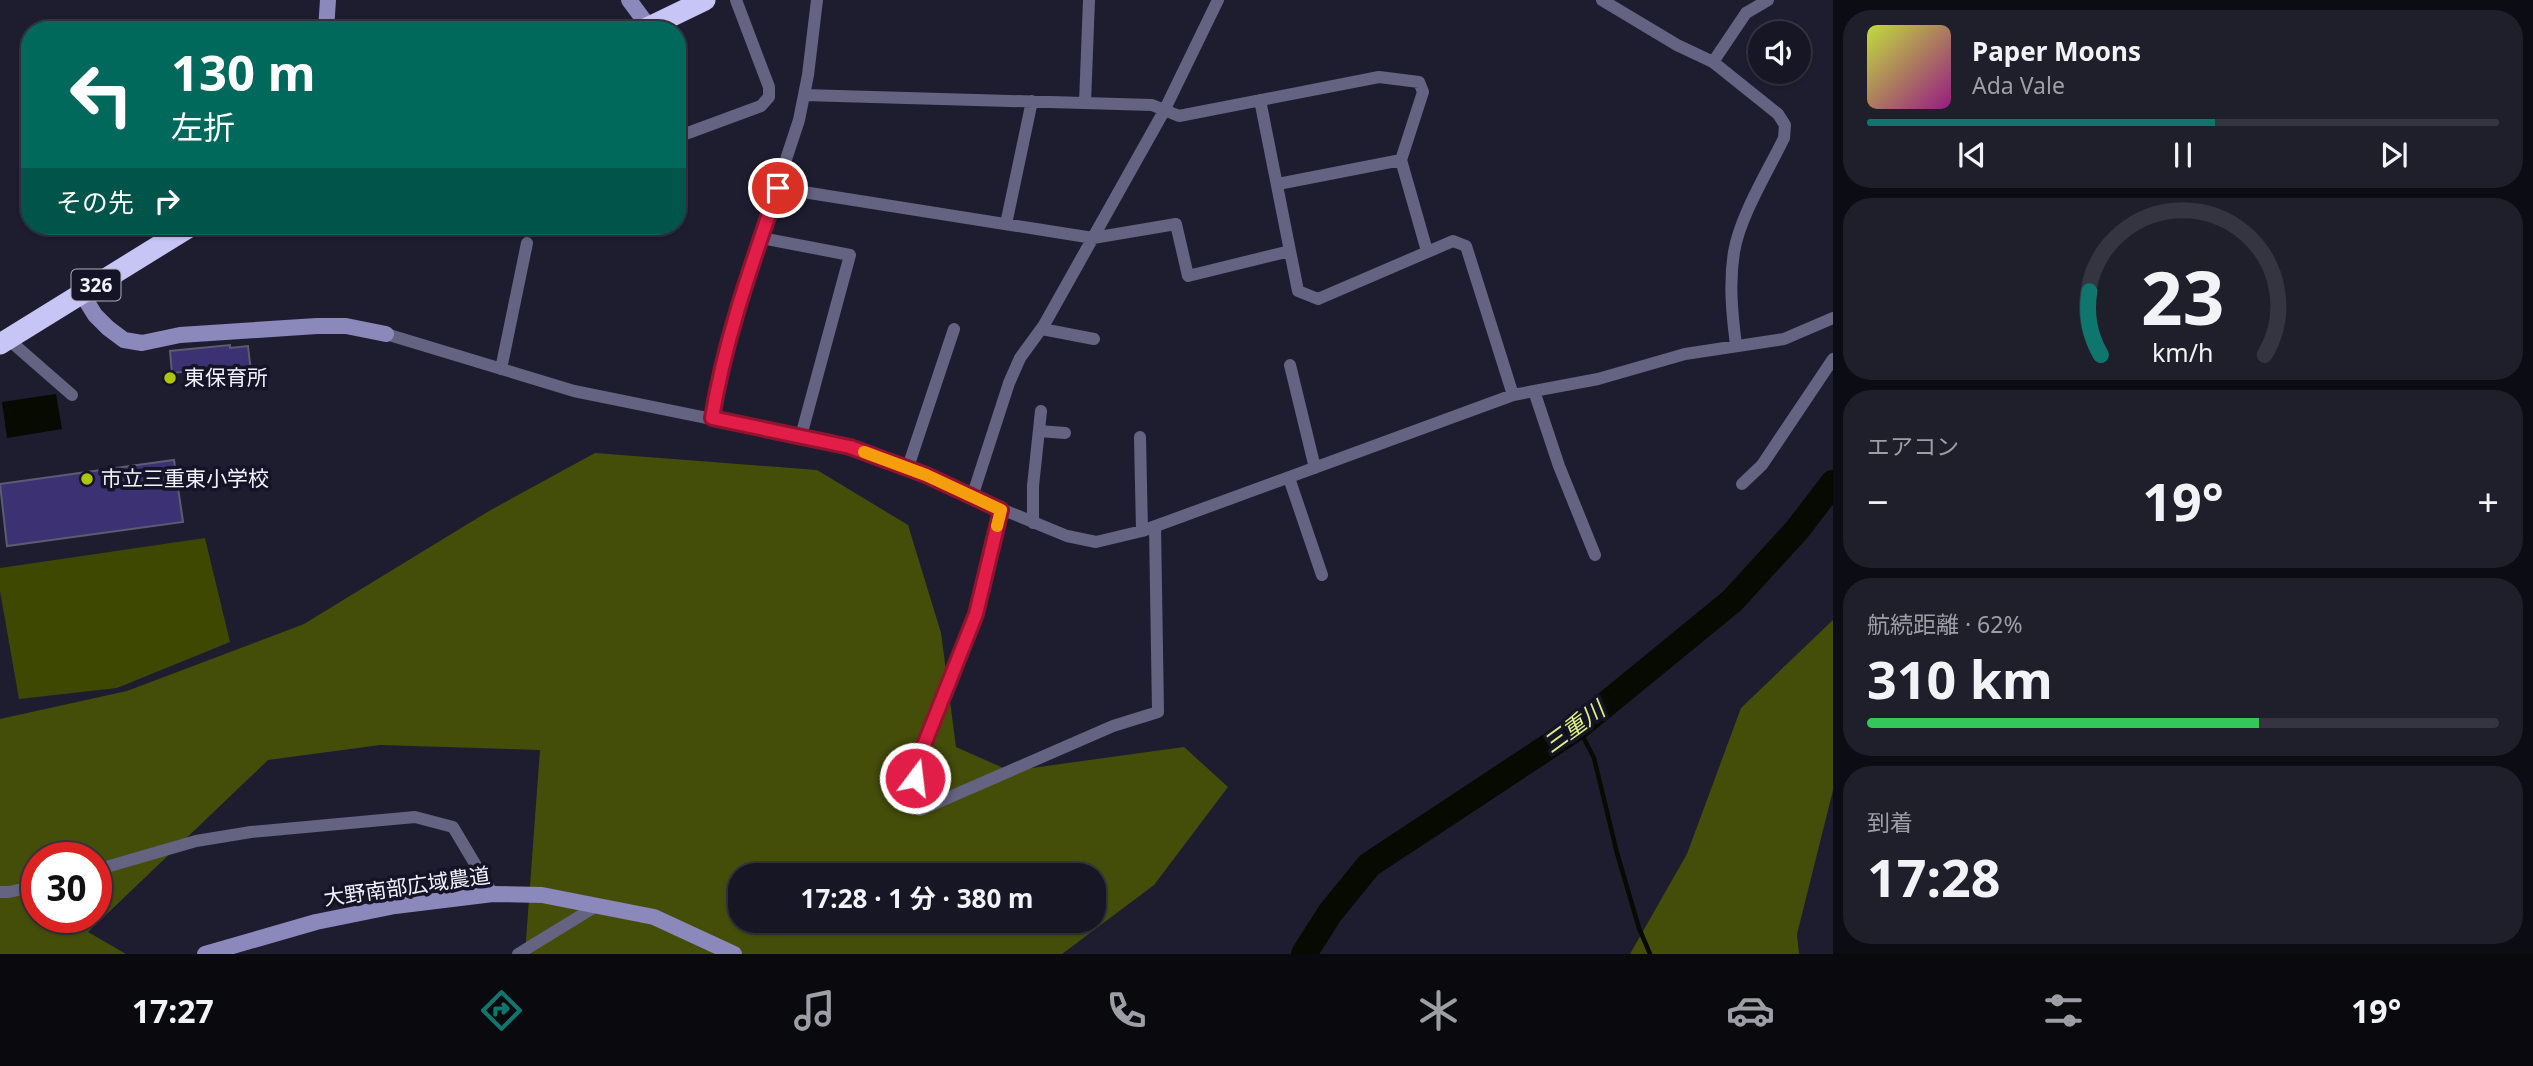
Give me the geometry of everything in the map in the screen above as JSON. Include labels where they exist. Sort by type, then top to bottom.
[{"type":"highway","points":[[661,21],[705,0]]},
{"type":"highway","name":"326","points":[[5,342],[177,235]]},
{"type":"street","points":[[327,21],[328,0]]},
{"type":"street","points":[[629,0],[642,21]]},
{"type":"street","points":[[686,134],[761,106],[769,97],[769,88],[736,0]]},
{"type":"street","points":[[712,418],[719,373],[732,323],[799,120],[817,0]]},
{"type":"street","points":[[1085,103],[1089,0]]},
{"type":"street","points":[[971,497],[1020,358],[1042,328],[1164,111],[1218,0]]},
{"type":"street","points":[[1602,0],[1677,45],[1713,62],[1778,114],[1785,125],[1784,138],[1749,209],[1734,250],[1730,298],[1736,345]]},
{"type":"street","points":[[1713,62],[1746,13],[1768,0]]},
{"type":"street","points":[[804,95],[1152,105],[1179,116],[1379,76],[1419,82],[1423,92],[1401,160],[1427,251]]},
{"type":"street","points":[[1260,100],[1298,291],[1318,299],[1453,241],[1466,246],[1513,395]]},
{"type":"street","points":[[1006,224],[1032,101]]},
{"type":"street","points":[[1278,184],[1401,160]]},
{"type":"street","points":[[778,188],[1093,238],[1176,224],[1188,276],[1290,251]]},
{"type":"street","points":[[761,238],[850,255],[801,436]]},
{"type":"street","points":[[501,369],[527,243]]},
{"type":"street","points":[[82,294],[95,315],[124,340],[142,343],[180,334],[317,326],[346,326],[386,334],[574,391],[850,447],[908,467],[1032,523],[1067,536],[1096,542],[1142,531],[1513,395],[1598,379],[1685,354],[1784,339],[1833,318]]},
{"type":"street","points":[[1042,328],[1094,339]]},
{"type":"street","points":[[908,467],[954,329]]},
{"type":"street","points":[[5,342],[72,395]]},
{"type":"street","points":[[1742,484],[1762,465],[1833,359]]},
{"type":"street","points":[[1290,365],[1315,468]]},
{"type":"street","points":[[1534,391],[1559,466],[1595,555]]},
{"type":"street","points":[[1032,523],[1041,411]]},
{"type":"street","points":[[1039,431],[1065,433]]},
{"type":"street","points":[[1140,437],[1142,531]]},
{"type":"street","points":[[1289,478],[1322,575]]},
{"type":"street","points":[[1001,510],[976,614],[920,755],[915,778],[915,805],[920,810],[1113,726],[1157,712],[1155,526]]},
{"type":"street","points":[[112,865],[196,841],[251,832],[415,817],[453,827],[493,894]]},
{"type":"street","points":[[0,892],[21,889]]},
{"type":"street","name":"大野南部広域農道","points":[[205,954],[316,922],[418,902],[493,894],[542,895],[654,917],[734,954]]},
{"type":"street","points":[[518,954],[598,905]]},
{"type":"green space","points":[[595,453],[817,470],[908,525],[941,633],[956,747],[1010,771],[1184,747],[1228,787],[1154,885],[1106,921],[1106,863],[728,863],[728,933],[1090,933],[1062,954],[525,954],[540,750],[380,745],[268,760],[112,909],[112,842],[21,842],[21,933],[90,933],[126,954],[0,954],[0,719],[127,691],[304,624],[489,511]]},
{"type":"green space","points":[[205,538],[230,642],[117,688],[19,699],[0,591],[0,568]]},
{"type":"green space","points":[[1833,620],[1833,790],[1797,934],[1799,954],[1630,954],[1687,854],[1741,708]]},
{"type":"shaded area","points":[[56,394],[62,429],[7,438],[2,402]]},
{"type":"building","points":[[230,345],[230,348],[248,346],[251,372],[201,374],[201,370],[172,373],[170,351]]},
{"type":"building","points":[[174,460],[183,522],[7,546],[0,484]]},
{"type":"waterway","name":"三重川","points":[[1304,954],[1330,913],[1369,865],[1578,727],[1732,601],[1797,530],[1833,483]]},
{"type":"waterway","points":[[1578,727],[1594,758],[1617,853],[1639,928],[1650,954]]},
{"type":"slow traffic","points":[[864,452],[943,482],[1001,510],[997,526]]},
{"type":"place","name":"東保育所","points":[[170,378]]},
{"type":"place","name":"市立三重東小学校","points":[[87,479]]},
{"type":"route","points":[[778,188],[732,323],[719,373],[712,418],[850,447],[943,482],[1001,510],[976,614],[920,755],[915,778]]}]
